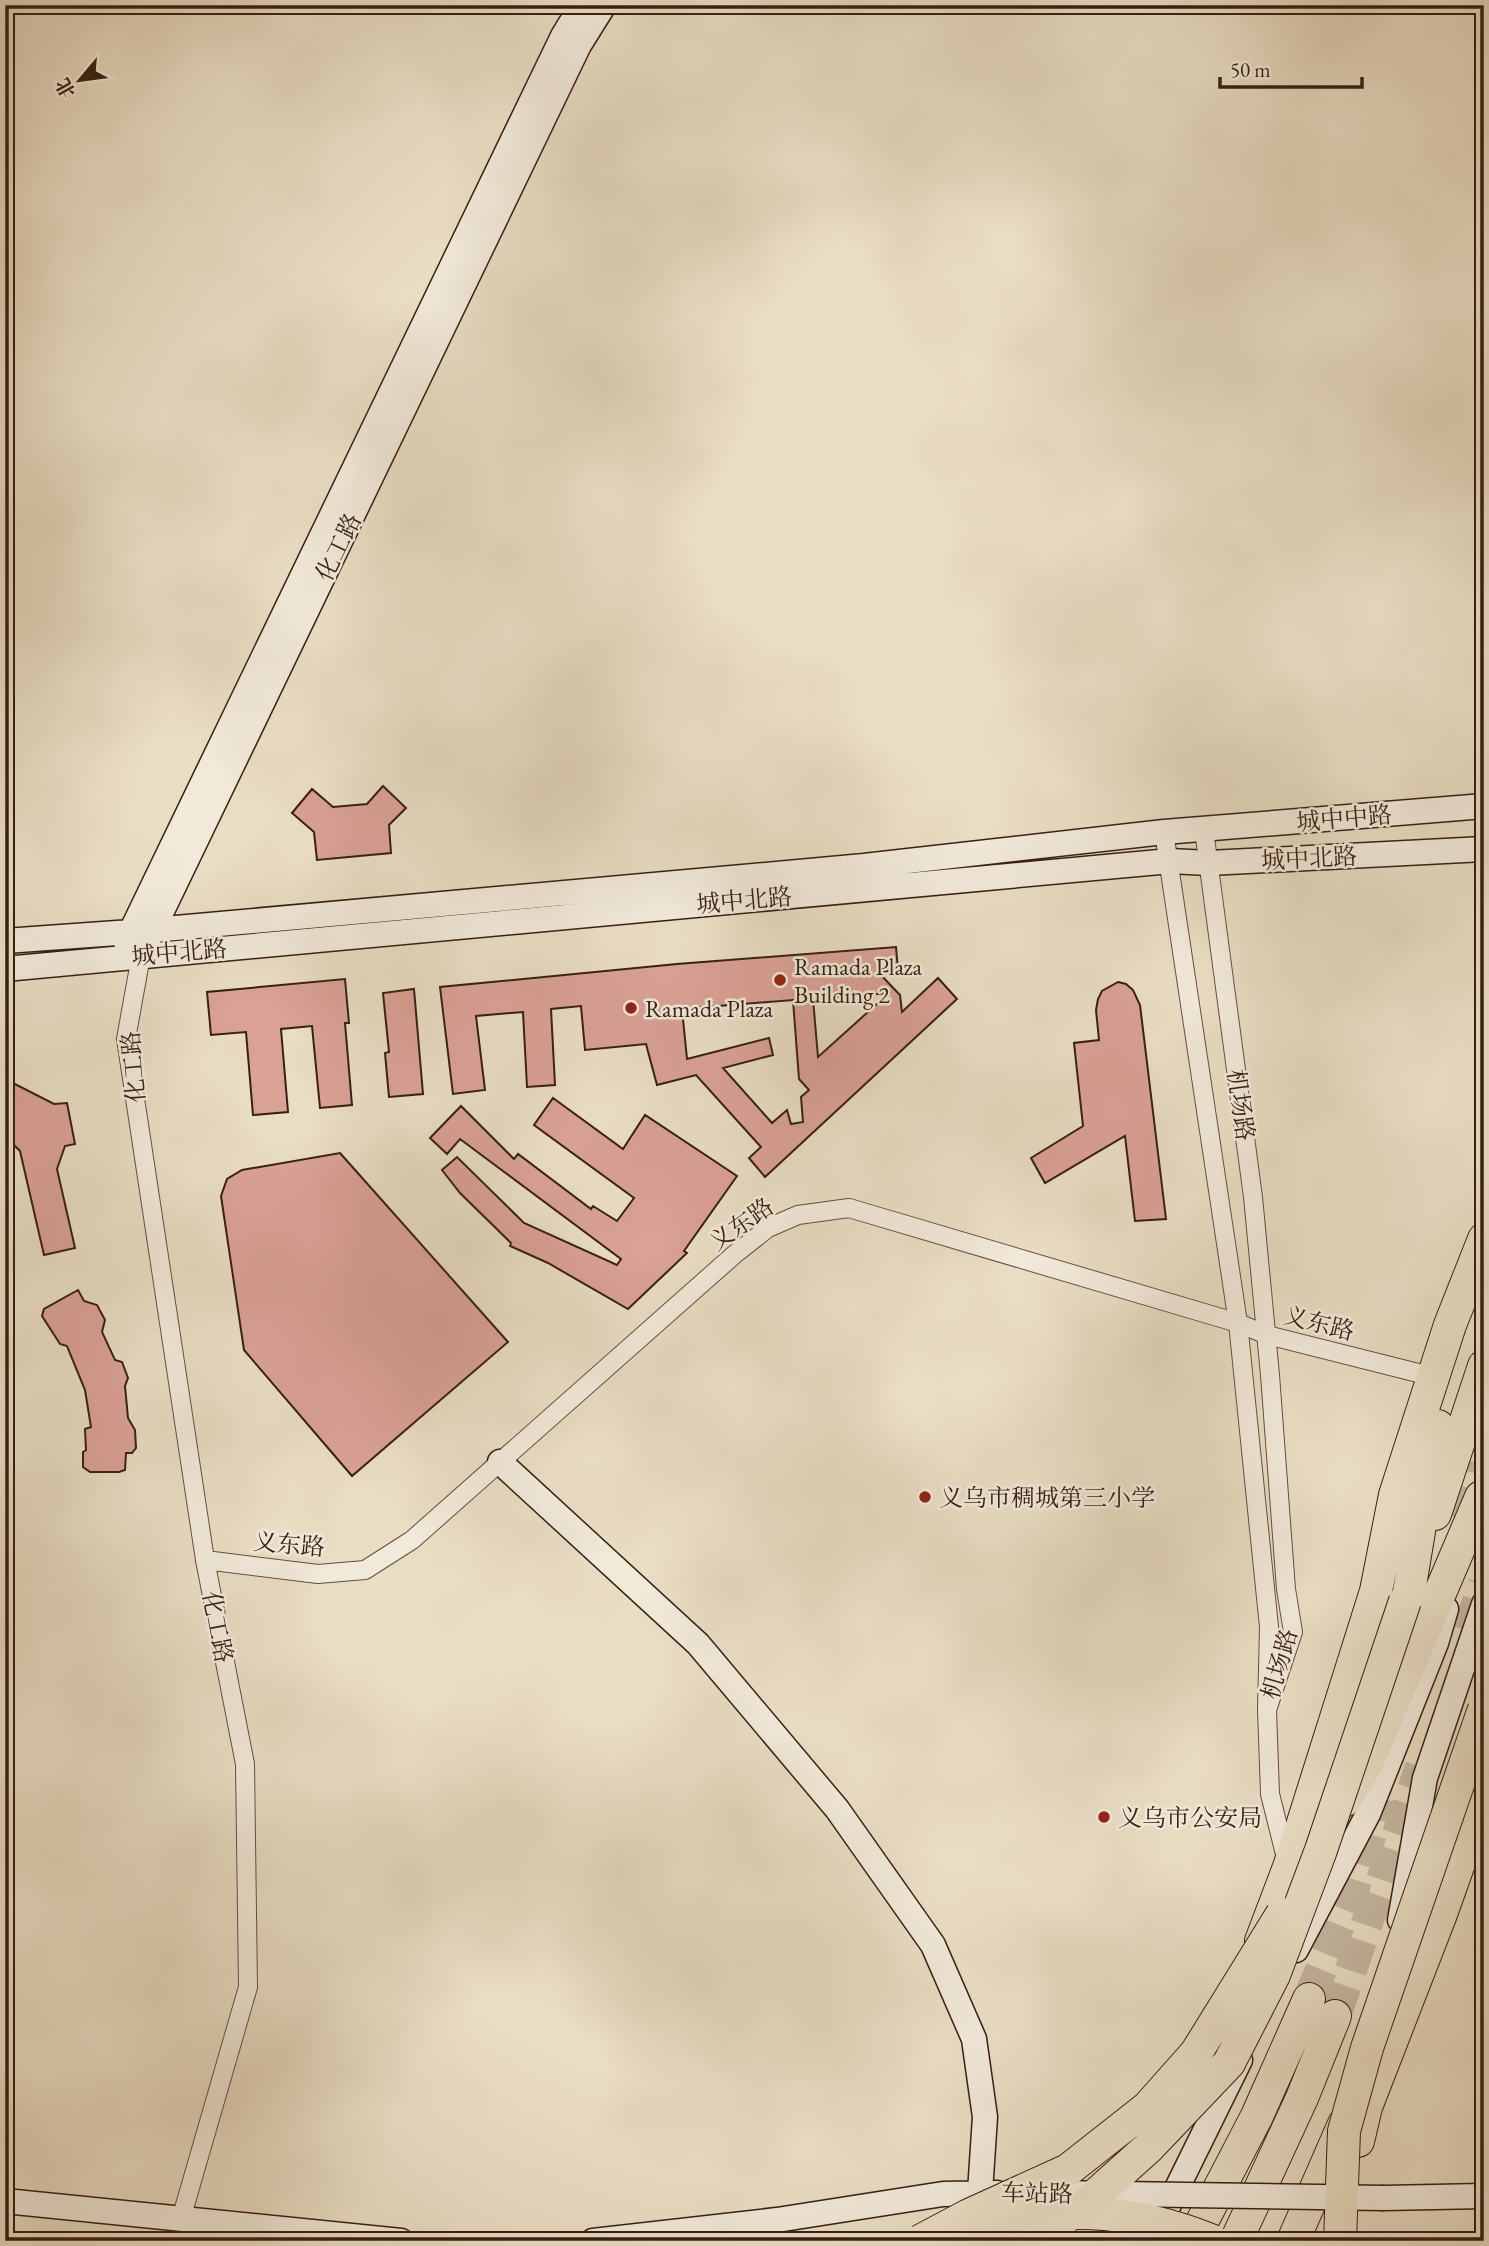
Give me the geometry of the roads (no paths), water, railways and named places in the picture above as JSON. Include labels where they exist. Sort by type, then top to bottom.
[{"type":"highway","points":[[1084,2241],[1174,2131],[1225,2035],[1289,1867],[1376,1591],[1395,1494],[1466,1279],[1484,1239]]},
{"type":"highway","points":[[1407,1597],[1429,1456],[1484,1289]]},
{"type":"highway","points":[[1034,2241],[1091,2199],[1149,2147],[1229,2063],[1274,1975],[1321,1850],[1484,1366]]},
{"type":"highway","points":[[1233,2014],[1306,1865],[1367,1764],[1483,1492]]},
{"type":"highway","points":[[1340,2241],[1344,2131],[1367,2049],[1484,1709]]},
{"type":"highway","points":[[1333,2241],[1366,2107],[1441,1914],[1484,1793]]},
{"type":"highway","points":[[920,2241],[969,2215],[1068,2170],[1148,2107],[1196,2053],[1321,1850]]},
{"type":"highway","points":[[1192,2241],[1257,2116],[1322,2008],[1302,2098],[1236,2241]]},
{"type":"highway","points":[[1293,2241],[1366,2073],[1380,2033]]},
{"type":"highway","points":[[1341,2168],[1361,2241]]},
{"type":"highway","points":[[945,2241],[999,2222],[1065,2211],[1125,2214],[1188,2230],[1213,2241]]},
{"type":"street","name":"化工路","points":[[181,2218],[248,1987],[245,1764],[205,1560],[126,1039],[130,956],[563,36],[582,5]]},
{"type":"street","name":"化工路","points":[[142,931],[579,45],[604,5]]},
{"type":"street","name":"城中中路","points":[[1204,830],[1484,806]]},
{"type":"street","name":"城中北路","points":[[5,941],[850,867],[1164,832],[1204,830]]},
{"type":"street","name":"机场路","points":[[1204,830],[1253,1196],[1267,1335],[1286,1588],[1293,1632],[1267,1710]]},
{"type":"street","name":"机场路","points":[[1164,832],[1238,1322],[1269,1627],[1267,1710]]},
{"type":"street","name":"城中北路","points":[[5,969],[1170,861],[1209,863],[1484,849]]},
{"type":"street","name":"义东路","points":[[205,1560],[318,1574],[365,1570],[412,1541],[735,1254],[768,1228],[798,1215],[849,1208],[1238,1322],[1267,1335],[1434,1377]]},
{"type":"street","points":[[500,1462],[698,1644],[837,1809],[933,1945],[974,2039],[985,2117],[980,2192]]},
{"type":"street","points":[[1151,2241],[1330,1883],[1368,1814],[1436,1643],[1483,1492]]},
{"type":"street","points":[[1366,2107],[1425,1778],[1484,1604]]},
{"type":"street","points":[[1267,1710],[1270,1794],[1289,1867]]},
{"type":"street","name":"车站路","points":[[593,2241],[777,2220],[943,2194],[980,2192],[1384,2198],[1484,2196]]},
{"type":"street","points":[[5,2201],[401,2241]]},
{"type":"tunnel","points":[[1467,1521],[1484,1465]]},
{"type":"tunnel","points":[[1468,1631],[1484,1584]]},
{"type":"tunnel","points":[[1335,2016],[1421,1767]]},
{"type":"tunnel","points":[[1309,1999],[1353,1891],[1382,1798]]},
{"type":"place","name":"Ramada Plaza Building 2","points":[[780,980]]},
{"type":"place","name":"Ramada Plaza","points":[[631,1008]]},
{"type":"place","name":"义乌市稠城第三小学","points":[[925,1497]]},
{"type":"place","name":"义乌市公安局","points":[[1104,1817]]}]
